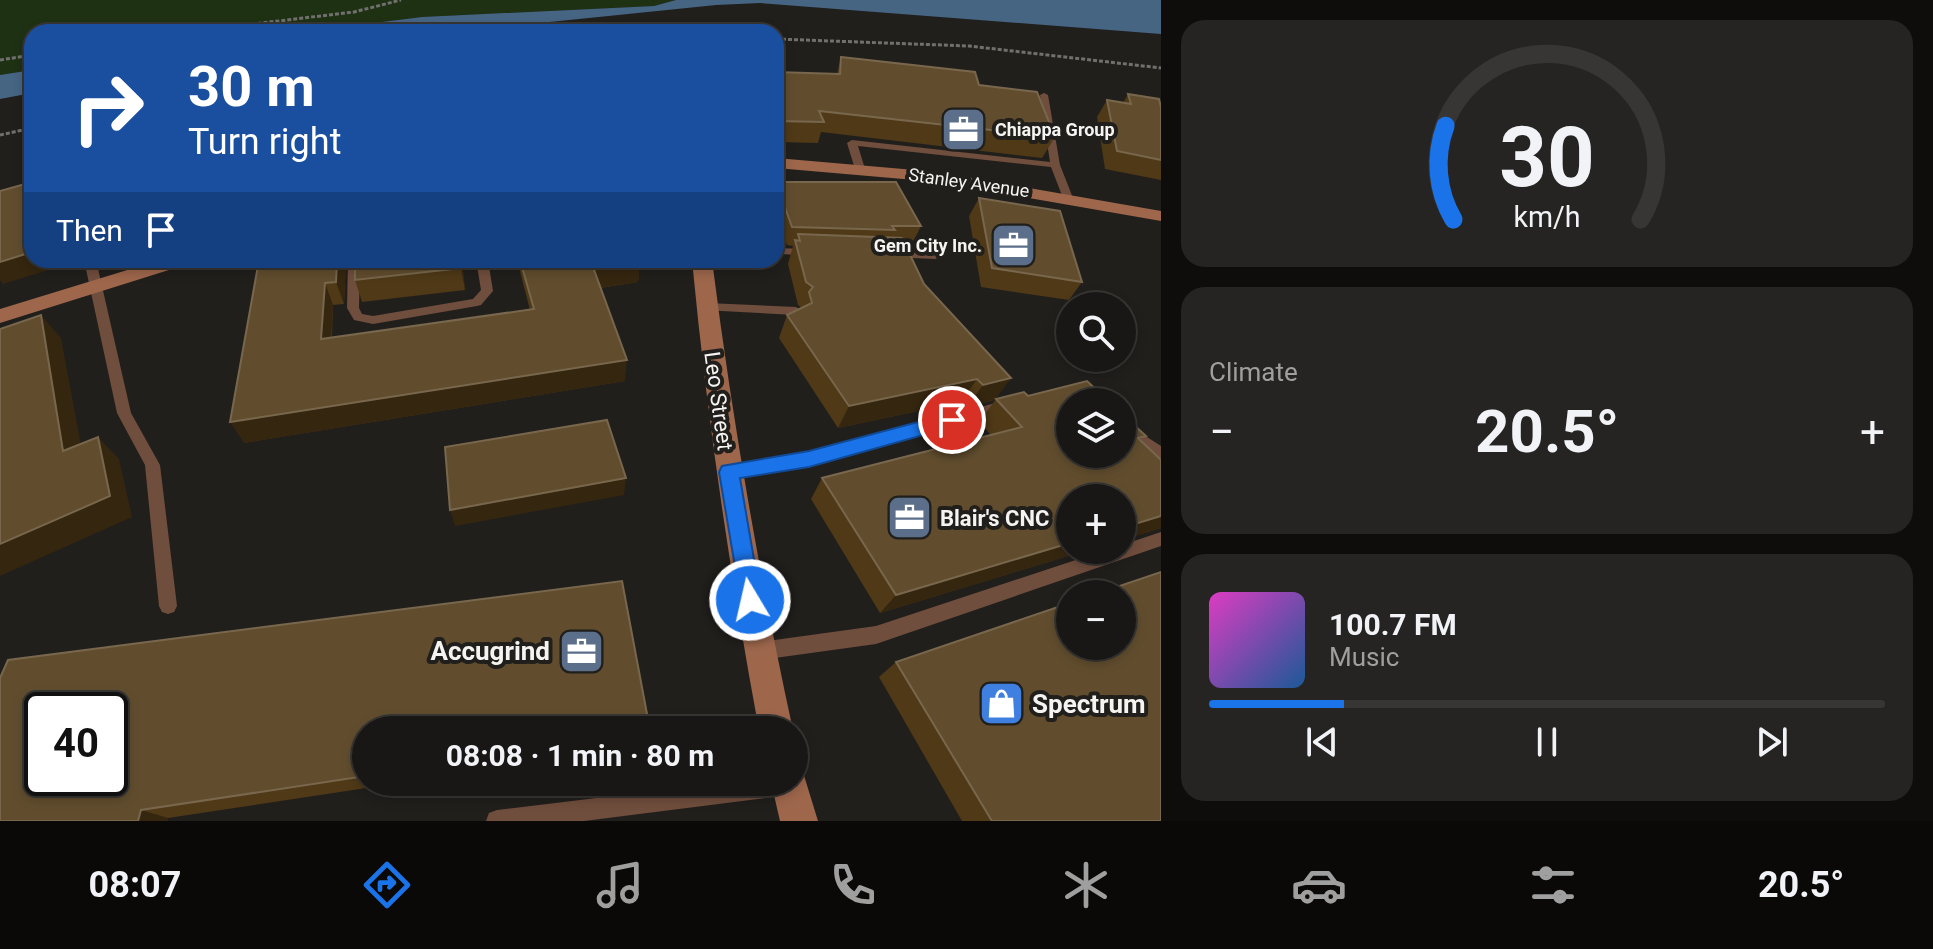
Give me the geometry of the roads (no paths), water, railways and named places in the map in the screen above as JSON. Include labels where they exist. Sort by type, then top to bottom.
[{"type":"street","name":"Stanley Avenue","points":[[784,164],[938,177],[1161,216]]},
{"type":"street","points":[[0,316],[154,268]]},
{"type":"street","name":"Leo Street","points":[[703,268],[729,472],[773,716]]},
{"type":"street","points":[[792,796],[799,821]]},
{"type":"lane","points":[[1044,95],[1055,165],[1068,198]]},
{"type":"lane","points":[[860,169],[852,143],[1055,165]]},
{"type":"lane","points":[[784,251],[824,253]]},
{"type":"lane","points":[[872,254],[936,256]]},
{"type":"lane","points":[[92,268],[124,413],[152,465],[168,606]]},
{"type":"lane","points":[[354,268],[353,308],[358,317],[373,320],[477,302],[487,291],[483,268]]},
{"type":"lane","points":[[707,307],[796,311]]},
{"type":"lane","points":[[729,472],[809,459],[1021,401]]},
{"type":"lane","points":[[1136,437],[1161,454]]},
{"type":"lane","points":[[760,651],[876,635],[1161,539]]},
{"type":"lane","points":[[497,821],[694,796]]},
{"type":"water","points":[[676,0],[1161,0],[1161,34],[760,3],[530,24],[366,24],[422,17],[654,6]]},
{"type":"water","points":[[24,71],[24,94],[0,99],[0,75]]},
{"type":"place","name":"Chiappa Group","points":[[964,130]]},
{"type":"place","name":"Gem City Inc.","points":[[1013,246]]},
{"type":"place","name":"Blair's CNC","points":[[909,518]]},
{"type":"place","name":"Accugrind","points":[[581,651]]},
{"type":"place","name":"Spectrum","points":[[1001,704]]}]
